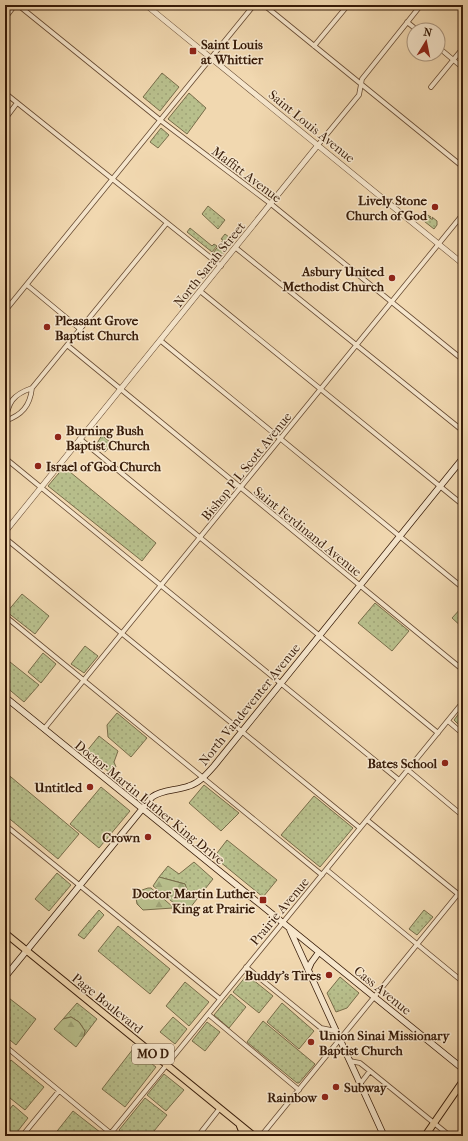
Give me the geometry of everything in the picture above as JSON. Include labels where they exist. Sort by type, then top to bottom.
[{"type":"main road","name":"North Vandeventer Avenue","points":[[5,977],[141,809],[156,794],[190,786],[203,778],[463,458]]},
{"type":"main road","name":"Doctor Martin Luther King Drive","points":[[5,697],[289,928]]},
{"type":"main road","name":"Cass Avenue","points":[[289,928],[463,1068]]},
{"type":"main road","points":[[289,928],[384,1136]]},
{"type":"main road","name":"Page Boulevard","points":[[5,933],[254,1136]]},
{"type":"main road","points":[[308,971],[310,963],[319,952]]},
{"type":"main road","points":[[425,1136],[463,1081]]},
{"type":"main road","points":[[240,1124],[244,1136]]},
{"type":"street","points":[[5,18],[17,5]]},
{"type":"street","name":"Maffitt Avenue","points":[[17,5],[160,120],[271,204],[463,360]]},
{"type":"street","name":"Saint Louis Avenue","points":[[146,5],[463,264]]},
{"type":"street","points":[[5,311],[254,5]]},
{"type":"street","points":[[264,5],[463,167]]},
{"type":"street","points":[[314,46],[348,5]]},
{"type":"street","name":"North Sarah Street","points":[[407,22],[421,5]]},
{"type":"street","name":"North Sarah Street","points":[[5,532],[359,95],[360,83],[406,23]]},
{"type":"street","points":[[431,88],[463,48]]},
{"type":"street","points":[[446,54],[463,68]]},
{"type":"street","points":[[5,93],[166,224],[221,266]]},
{"type":"street","points":[[5,118],[17,103]]},
{"type":"street","name":"Bishop P L Scott Avenue","points":[[44,729],[463,214]]},
{"type":"street","points":[[5,421],[25,410],[32,388],[166,224]]},
{"type":"street","points":[[236,248],[357,344],[463,431]]},
{"type":"street","points":[[26,285],[80,329]]},
{"type":"street","points":[[200,291],[463,505]]},
{"type":"street","points":[[161,340],[463,588]]},
{"type":"street","name":"Saint Ferdinand Avenue","points":[[67,345],[463,670]]},
{"type":"street","points":[[5,421],[8,405],[12,400],[23,391],[32,388]]},
{"type":"street","points":[[80,439],[320,634],[438,733]]},
{"type":"street","points":[[5,458],[399,780]]},
{"type":"street","points":[[5,538],[360,828]]},
{"type":"street","points":[[5,616],[322,875]]},
{"type":"street","name":"Prairie Avenue","points":[[112,1135],[166,1064],[327,870],[463,702]]},
{"type":"street","points":[[448,721],[463,734]]},
{"type":"street","points":[[408,770],[463,816]]},
{"type":"street","points":[[367,820],[463,898]]},
{"type":"street","points":[[5,825],[220,999]]},
{"type":"street","points":[[327,870],[463,982]]},
{"type":"street","points":[[261,1136],[463,888]]},
{"type":"street","points":[[246,967],[321,1028],[336,1031]]},
{"type":"street","points":[[208,1014],[299,1090]]},
{"type":"street","points":[[5,1046],[112,1135]]},
{"type":"street","points":[[350,1061],[360,1063],[450,1136]]},
{"type":"street","points":[[360,1084],[370,1071]]},
{"type":"street","points":[[22,1136],[59,1091]]},
{"type":"street","points":[[198,1136],[220,1108]]},
{"type":"green space","points":[[162,73],[179,87],[160,111],[143,97]]},
{"type":"green space","points":[[189,93],[206,108],[187,134],[168,119]]},
{"type":"green space","points":[[161,128],[169,135],[158,148],[150,142]]},
{"type":"green space","points":[[208,206],[225,220],[218,229],[202,214]]},
{"type":"green space","points":[[424,213],[431,217],[429,217],[431,219],[433,219],[432,217],[437,221],[437,225],[434,229],[420,218]]},
{"type":"green space","points":[[190,228],[212,246],[214,244],[217,246],[212,252],[187,232]]},
{"type":"green space","points":[[225,234],[234,241],[228,248],[221,243],[223,240],[221,239]]},
{"type":"green space","points":[[220,244],[227,250],[220,258],[213,253]]},
{"type":"green space","points":[[102,435],[112,444],[105,452],[96,445]]},
{"type":"green space","points":[[64,467],[156,543],[142,561],[48,486]]},
{"type":"green space","points":[[22,594],[49,616],[35,634],[7,612]]},
{"type":"green space","points":[[375,603],[409,631],[392,651],[358,623]]},
{"type":"green space","points":[[463,606],[463,628],[452,618]]},
{"type":"green space","points":[[85,646],[98,656],[84,673],[71,664]]},
{"type":"green space","points":[[43,653],[56,664],[41,683],[28,672]]},
{"type":"green space","points":[[5,658],[39,685],[24,702],[5,686]]},
{"type":"green space","points":[[463,708],[463,729],[454,720]]},
{"type":"green space","points":[[117,713],[147,738],[131,757],[108,737],[107,725]]},
{"type":"green space","points":[[99,736],[118,751],[114,762],[116,767],[110,773],[86,752]]},
{"type":"green space","points":[[5,772],[79,834],[58,859],[5,815]]},
{"type":"green space","points":[[204,785],[239,813],[221,831],[189,803]]},
{"type":"green space","points":[[101,787],[130,811],[99,848],[70,824]]},
{"type":"green space","points":[[314,796],[353,828],[320,867],[281,835]]},
{"type":"green space","points":[[227,840],[277,880],[263,897],[214,857]]},
{"type":"green space","points":[[194,862],[213,879],[197,899],[188,898],[185,884],[159,877],[168,866],[179,874]]},
{"type":"green space","points":[[57,873],[71,885],[49,911],[35,899]]},
{"type":"green space","points":[[159,877],[185,884],[188,898],[197,899],[186,913],[153,886]]},
{"type":"green space","points":[[151,888],[173,908],[143,910],[137,904],[136,898],[139,891]]},
{"type":"green space","points":[[99,910],[104,915],[84,939],[78,935]]},
{"type":"green space","points":[[424,910],[433,917],[417,935],[409,929]]},
{"type":"green space","points":[[118,926],[170,969],[150,994],[98,951]]},
{"type":"green space","points":[[247,975],[273,996],[259,1013],[233,992]]},
{"type":"green space","points":[[340,977],[359,993],[347,1008],[336,1012],[327,993]]},
{"type":"green space","points":[[185,982],[209,1002],[189,1026],[166,1006]]},
{"type":"green space","points":[[231,994],[246,1007],[229,1028],[214,1015]]},
{"type":"green space","points":[[5,995],[36,1019],[16,1045],[5,1036]]},
{"type":"green space","points":[[77,1003],[97,1019],[84,1036],[85,1031],[79,1022],[71,1017],[63,1019]]},
{"type":"green space","points":[[282,1003],[314,1031],[299,1049],[267,1022]]},
{"type":"green space","points":[[71,1017],[79,1022],[85,1031],[84,1036],[76,1047],[54,1029],[63,1019]]},
{"type":"green space","points":[[173,1017],[187,1029],[175,1044],[160,1032]]},
{"type":"green space","points":[[263,1021],[315,1064],[299,1083],[297,1083],[247,1042]]},
{"type":"green space","points":[[207,1022],[220,1032],[205,1051],[192,1041]]},
{"type":"green space","points":[[133,1049],[156,1067],[125,1107],[102,1089]]},
{"type":"green space","points":[[11,1060],[44,1087],[25,1110],[5,1094],[5,1068]]},
{"type":"green space","points":[[164,1074],[184,1090],[166,1111],[147,1095]]},
{"type":"green space","points":[[145,1098],[167,1115],[150,1136],[126,1136],[119,1130]]},
{"type":"green space","points":[[13,1105],[28,1118],[14,1136],[5,1136],[5,1115]]},
{"type":"green space","points":[[73,1111],[105,1136],[54,1135]]},
{"type":"place","name":"Saint Louis at Whittier","points":[[193,51]]},
{"type":"place","name":"Lively Stone Church of God","points":[[435,207]]},
{"type":"place","name":"Asbury United Methodist Church","points":[[392,278]]},
{"type":"place","name":"Pleasant Grove Baptist Church","points":[[47,327]]},
{"type":"place","name":"Burning Bush Baptist Church","points":[[58,437]]},
{"type":"place","name":"Israel of God Church","points":[[38,466]]},
{"type":"place","name":"Bates School","points":[[445,763]]},
{"type":"place","name":"Untitled","points":[[90,787]]},
{"type":"place","name":"Crown","points":[[148,837]]},
{"type":"place","name":"Doctor Martin Luther King at Prairie","points":[[263,900]]},
{"type":"place","name":"Buddy's Tires","points":[[329,975]]},
{"type":"place","name":"Union Sinai Missionary Baptist Church","points":[[311,1042]]},
{"type":"place","name":"Subway","points":[[336,1087]]},
{"type":"place","name":"Rainbow","points":[[325,1097]]}]
